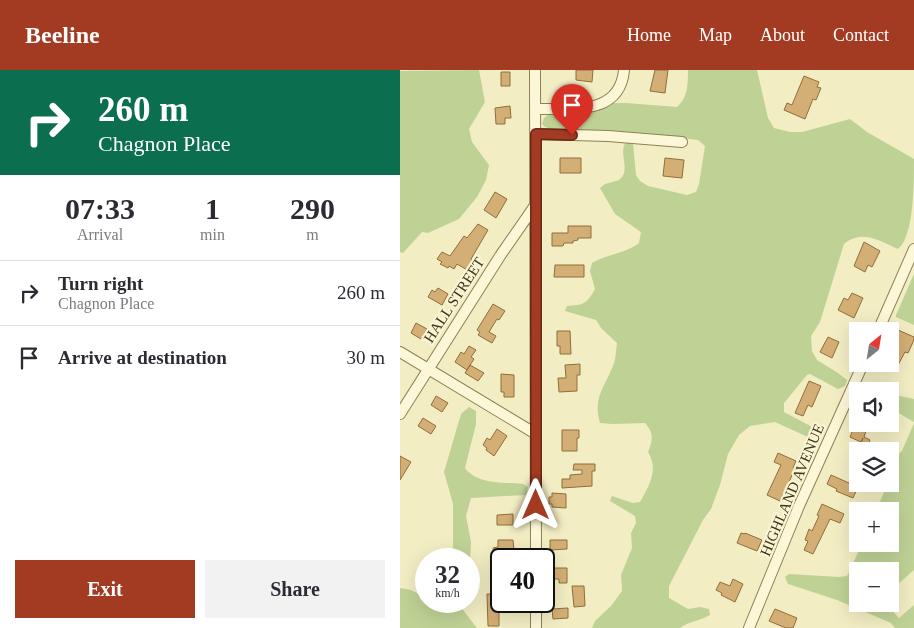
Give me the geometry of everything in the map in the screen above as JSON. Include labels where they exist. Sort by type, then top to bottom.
[{"type":"street","points":[[535,70],[536,548]]},
{"type":"street","points":[[535,109],[595,107],[609,100],[615,94],[620,87],[624,70]]},
{"type":"street","points":[[536,134],[608,136],[682,142]]},
{"type":"street","name":"HALL STREET","points":[[400,414],[500,256],[536,204]]},
{"type":"street","points":[[882,322],[914,249]]},
{"type":"street","points":[[400,352],[536,434]]},
{"type":"street","name":"HIGHLAND AVENUE","points":[[749,628],[799,506],[859,372]]},
{"type":"street","points":[[536,613],[536,628]]},
{"type":"green space","points":[[479,70],[485,102],[469,129],[472,142],[489,165],[486,180],[477,197],[459,219],[428,233],[422,232],[403,253],[400,252],[400,71]]},
{"type":"green space","points":[[688,70],[757,70],[768,118],[774,128],[790,132],[802,132],[850,119],[867,132],[914,159],[910,222],[903,243],[898,249],[878,240],[864,237],[858,237],[844,244],[820,322],[811,336],[812,351],[817,360],[847,380],[845,386],[838,389],[810,374],[807,375],[784,403],[784,412],[818,430],[818,436],[810,438],[775,422],[750,426],[739,435],[728,454],[720,485],[711,509],[703,520],[669,586],[669,598],[688,609],[700,607],[709,609],[710,615],[680,628],[592,628],[595,621],[611,606],[622,591],[621,575],[632,548],[631,533],[636,523],[635,516],[610,501],[612,496],[633,503],[640,502],[652,478],[653,465],[648,452],[652,437],[645,423],[600,423],[598,414],[599,399],[614,363],[617,343],[601,328],[596,320],[565,311],[567,306],[584,303],[590,298],[595,289],[590,271],[592,263],[628,250],[639,243],[641,232],[615,214],[600,188],[605,184],[619,180],[623,175],[625,169],[623,151],[628,140],[633,143],[636,175],[640,181],[648,186],[687,195],[696,192],[699,184],[705,146],[698,140],[642,133],[554,130],[542,124],[544,118],[549,114],[586,112],[602,109],[613,103],[677,107],[685,95]]},
{"type":"green space","points":[[914,274],[914,325],[896,317],[896,315]]},
{"type":"green space","points":[[899,396],[914,399],[914,422],[899,413]]},
{"type":"green space","points":[[469,407],[476,411],[476,424],[465,468],[470,473],[484,480],[523,484],[528,487],[526,495],[471,498],[466,516],[471,548],[453,548],[453,504],[444,472],[461,414]]},
{"type":"green space","points":[[914,423],[914,570],[899,583],[899,562],[854,562],[858,552],[899,552],[899,502],[880,502],[884,492],[899,492],[899,454],[902,451]]},
{"type":"green space","points":[[849,572],[849,605],[788,584],[785,577],[789,574],[847,576]]},
{"type":"green space","points":[[400,588],[415,592],[415,613],[465,613],[477,628],[400,628]]},
{"type":"green space","points":[[914,605],[914,628],[895,628],[891,623],[865,612],[893,612],[899,618]]},
{"type":"building","points":[[576,70],[593,70],[592,82],[576,80]]},
{"type":"building","points":[[655,70],[668,70],[665,93],[650,91]]},
{"type":"building","points":[[501,72],[510,72],[510,86],[501,86]]},
{"type":"building","points":[[804,76],[819,82],[817,87],[821,88],[816,100],[813,99],[805,119],[784,110],[787,103],[792,105]]},
{"type":"building","points":[[510,106],[511,118],[505,118],[505,124],[496,124],[495,108]]},
{"type":"building","points":[[560,158],[581,158],[581,173],[560,173]]},
{"type":"building","points":[[665,158],[684,160],[682,178],[663,176]]},
{"type":"building","points":[[495,192],[507,199],[496,218],[484,210]]},
{"type":"building","points":[[478,224],[488,230],[471,259],[474,261],[469,271],[457,264],[454,269],[440,264],[442,262],[437,259],[442,252],[450,256],[464,236],[467,238]]},
{"type":"building","points":[[568,226],[591,226],[591,238],[578,238],[573,243],[564,243],[563,246],[552,246],[552,233],[568,233]]},
{"type":"building","points":[[864,242],[880,251],[872,267],[868,265],[865,272],[854,266]]},
{"type":"building","points":[[555,265],[584,265],[584,277],[554,277]]},
{"type":"building","points":[[438,288],[448,294],[442,305],[428,297],[432,290],[435,292]]},
{"type":"building","points":[[852,293],[863,298],[854,318],[838,310],[844,298],[848,300]]},
{"type":"building","points":[[493,304],[505,311],[499,320],[497,319],[489,332],[496,336],[492,343],[478,335],[480,332],[477,330]]},
{"type":"building","points":[[416,323],[427,329],[421,339],[411,333]]},
{"type":"building","points":[[899,330],[914,337],[908,353],[905,352],[899,363]]},
{"type":"building","points":[[557,331],[570,331],[571,354],[560,354],[560,346],[557,346]]},
{"type":"building","points":[[828,337],[839,342],[832,358],[820,352]]},
{"type":"building","points":[[469,346],[476,350],[471,357],[474,359],[467,370],[455,362],[461,352],[464,354]]},
{"type":"building","points":[[580,364],[580,375],[577,375],[577,391],[559,392],[558,378],[566,378],[565,365]]},
{"type":"building","points":[[470,365],[484,373],[478,381],[465,373]]},
{"type":"building","points":[[501,374],[514,375],[514,397],[504,397],[504,392],[501,392]]},
{"type":"building","points":[[809,381],[821,386],[812,407],[808,405],[803,416],[795,413]]},
{"type":"building","points":[[436,396],[448,403],[442,412],[431,405]]},
{"type":"building","points":[[423,418],[436,426],[431,434],[418,426]]},
{"type":"building","points":[[497,429],[507,436],[494,456],[483,445],[487,438],[490,440]]},
{"type":"building","points":[[562,430],[579,430],[577,451],[562,451]]},
{"type":"building","points":[[852,432],[866,432],[864,437],[870,440],[869,442],[862,442],[863,438],[861,442],[850,437]]},
{"type":"building","points":[[778,453],[796,461],[793,468],[795,469],[780,501],[767,495],[781,465],[774,462]]},
{"type":"building","points":[[400,456],[411,462],[400,480]]},
{"type":"building","points":[[574,464],[595,464],[595,471],[592,471],[592,486],[562,488],[562,479],[570,479],[570,475],[582,474],[582,470],[573,470]]},
{"type":"building","points":[[831,475],[849,483],[849,492],[856,492],[853,498],[836,491],[837,489],[827,484]]},
{"type":"building","points":[[552,493],[566,494],[566,508],[552,507],[552,504],[549,504],[549,497],[552,497]]},
{"type":"building","points":[[822,504],[844,514],[840,523],[830,519],[813,554],[804,550],[808,541],[805,540],[809,529],[812,531]]},
{"type":"building","points":[[513,514],[513,525],[497,525],[497,515]]},
{"type":"building","points":[[741,533],[762,540],[757,551],[737,543]]},
{"type":"building","points":[[498,540],[513,540],[514,548],[493,548],[498,547]]},
{"type":"building","points":[[550,540],[567,540],[567,549],[550,548]]},
{"type":"building","points":[[555,568],[567,568],[567,583],[559,583],[559,579],[555,579]]},
{"type":"building","points":[[733,579],[743,584],[735,602],[721,595],[722,593],[716,590],[720,582],[730,586]]},
{"type":"building","points":[[572,586],[584,586],[585,606],[574,607]]},
{"type":"building","points":[[487,594],[490,594],[490,613],[499,613],[499,626],[488,626]]},
{"type":"building","points":[[568,608],[568,618],[553,619],[552,613],[555,613],[555,609]]},
{"type":"building","points":[[775,609],[797,618],[793,628],[786,628],[769,621]]},
{"type":"route","points":[[536,505],[536,134],[572,135]]}]
